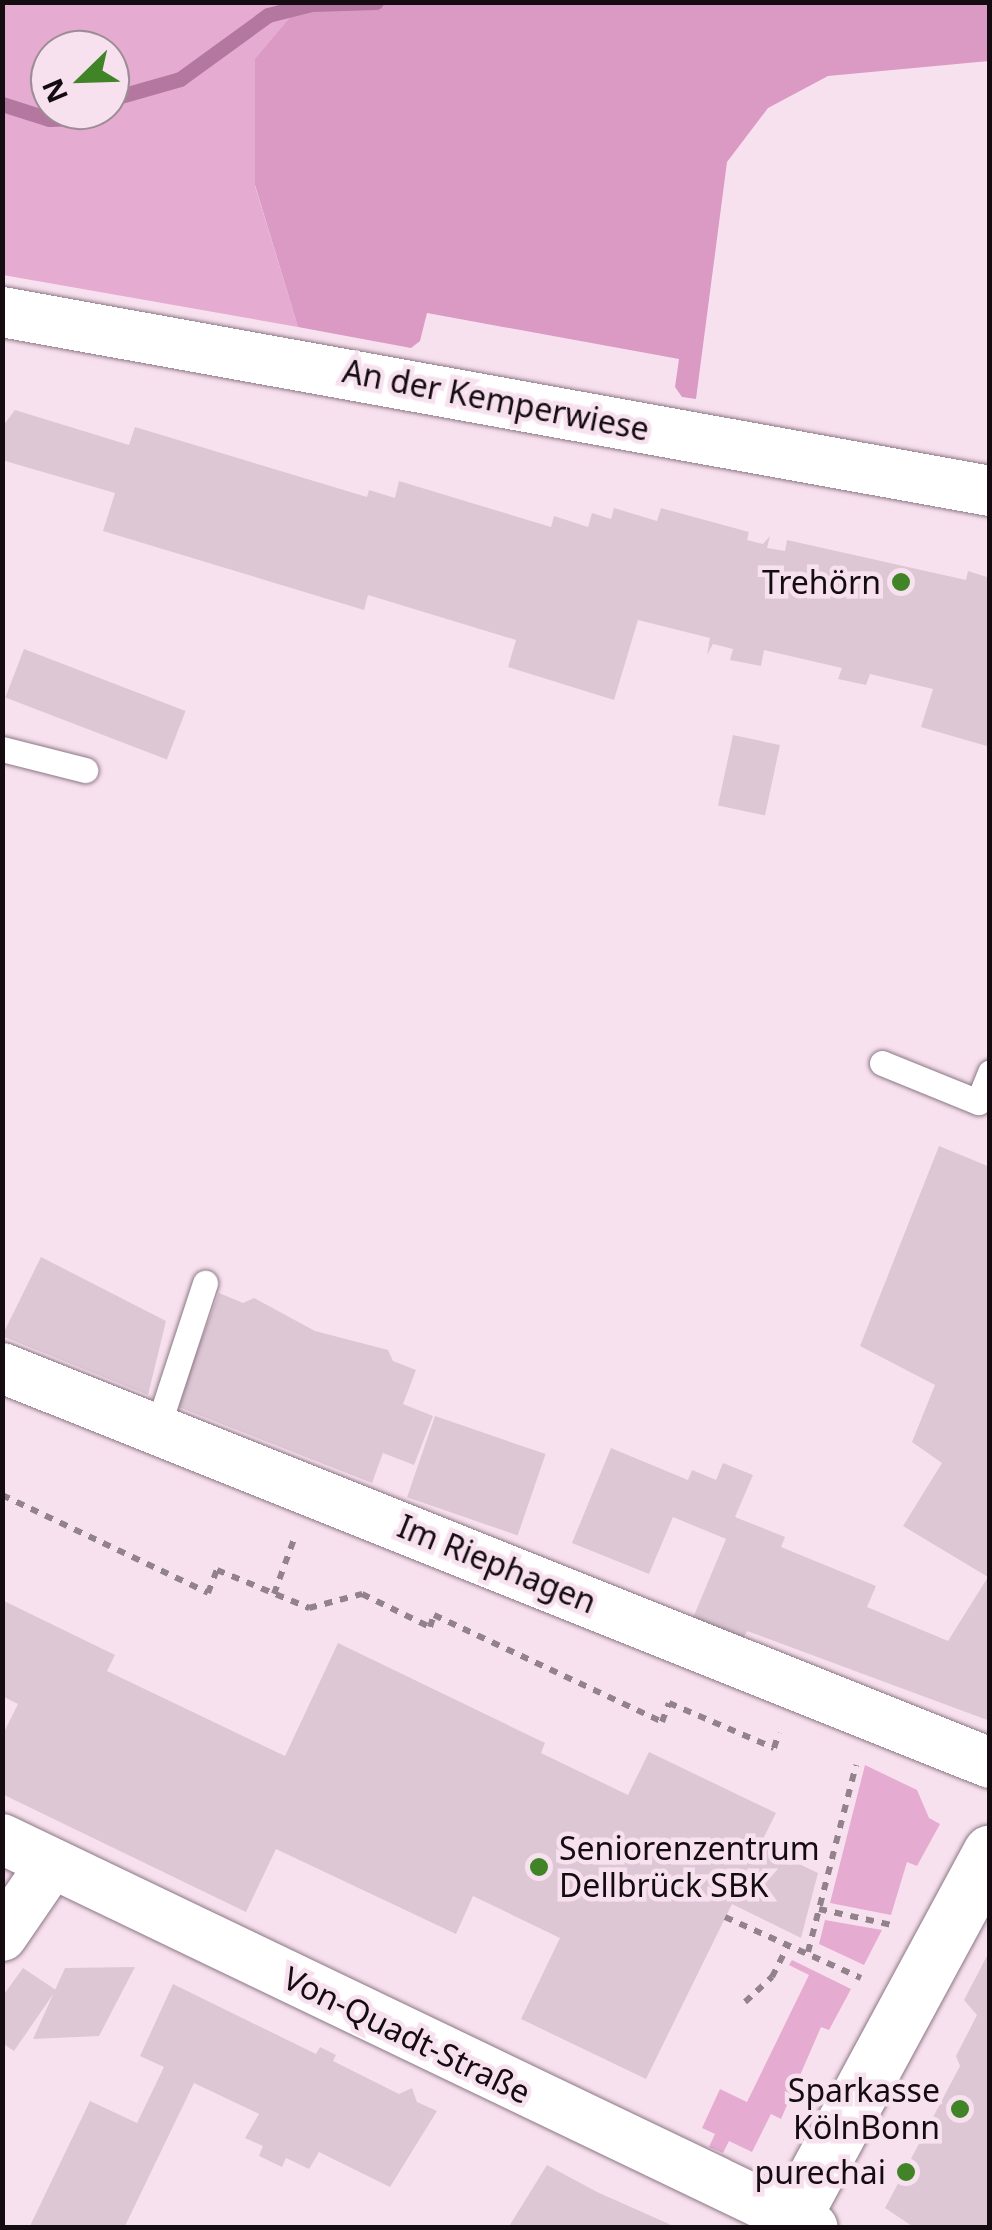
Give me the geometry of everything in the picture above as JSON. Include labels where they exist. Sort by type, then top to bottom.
[{"type":"street","name":"An der Kemperwiese","points":[[2,312],[340,369],[990,491]]},
{"type":"street","name":"Im Riephagen","points":[[2,1368],[990,1762]]},
{"type":"street","name":"Von-Quadt-Straße","points":[[2,1838],[797,2225]]},
{"type":"street","points":[[797,2225],[990,1852]]},
{"type":"street","points":[[2,1936],[52,1863]]},
{"type":"lane","points":[[2,749],[84,770]]},
{"type":"lane","points":[[882,1063],[978,1102],[990,1072]]},
{"type":"lane","points":[[157,1429],[205,1282]]},
{"type":"path","points":[[2,1495],[208,1593],[217,1570],[309,1608],[362,1594],[430,1626],[434,1615],[662,1722],[669,1703],[774,1748],[798,1685]]},
{"type":"path","points":[[808,1952],[874,1716]]},
{"type":"path","points":[[818,1909],[887,1923],[937,1950]]},
{"type":"path","points":[[725,1918],[858,1976]]},
{"type":"path","points":[[745,2002],[772,1977],[787,1948]]},
{"type":"shaded area","points":[[2,3],[302,3],[255,60],[255,186],[298,327],[3,275]]},
{"type":"shaded area","points":[[302,3],[989,3],[989,61],[828,76],[768,108],[727,162],[696,399],[682,397],[675,387],[679,359],[427,313],[420,341],[411,348],[298,327],[255,185],[255,59]]},
{"type":"shaded area","points":[[865,1765],[917,1790],[929,1818],[940,1824],[917,1866],[907,1862],[891,1915],[830,1903]]},
{"type":"shaded area","points":[[825,1920],[882,1930],[864,1965],[819,1944]]},
{"type":"shaded area","points":[[792,1960],[851,1989],[829,2030],[821,2027],[781,2119],[771,2114],[752,2152],[729,2141],[723,2153],[709,2147],[715,2134],[702,2128],[720,2089],[747,2102],[809,1975],[789,1965]]},
{"type":"building","points":[[15,410],[129,445],[135,427],[367,497],[369,490],[395,498],[399,481],[551,527],[554,516],[588,527],[592,513],[611,519],[614,508],[657,521],[661,508],[749,532],[747,540],[763,544],[770,536],[767,548],[785,551],[787,540],[966,580],[968,571],[990,578],[990,747],[921,727],[933,689],[870,674],[866,685],[838,679],[842,668],[764,650],[761,666],[730,660],[733,649],[713,644],[707,655],[710,638],[638,620],[614,700],[508,667],[516,640],[368,595],[364,610],[103,531],[115,493],[2,460],[2,427]]},
{"type":"building","points":[[24,649],[186,711],[167,760],[5,698]]},
{"type":"building","points":[[733,735],[780,745],[765,815],[718,805]]},
{"type":"building","points":[[939,1146],[990,1167],[990,1721],[747,1631],[740,1646],[690,1625],[726,1539],[673,1517],[649,1574],[572,1543],[611,1448],[688,1480],[692,1470],[716,1480],[723,1463],[753,1475],[735,1517],[785,1537],[781,1547],[876,1586],[867,1607],[948,1641],[988,1577],[903,1526],[942,1463],[912,1442],[935,1385],[860,1346]]},
{"type":"building","points":[[41,1257],[166,1321],[148,1395],[2,1336]]},
{"type":"building","points":[[219,1293],[243,1303],[254,1298],[315,1331],[388,1350],[393,1361],[416,1370],[403,1404],[433,1416],[414,1465],[383,1453],[372,1483],[176,1406]]},
{"type":"building","points":[[435,1416],[546,1454],[518,1535],[407,1497]]},
{"type":"building","name":"Seniorenzentrum Dellbrück SBK","points":[[2,1600],[115,1655],[107,1671],[285,1756],[338,1643],[545,1743],[541,1753],[628,1795],[649,1752],[776,1813],[760,1845],[818,1873],[801,1938],[732,1904],[646,2079],[521,2019],[560,1938],[473,1896],[456,1934],[276,1849],[246,1912],[2,1794],[2,1736],[18,1704],[2,1696]]},
{"type":"building","points":[[990,1950],[990,2228],[915,2228],[885,2208],[960,2066],[956,2056],[977,2015],[964,2000]]},
{"type":"building","points":[[135,1967],[99,2036],[33,2039],[65,1968]]},
{"type":"building","points":[[23,1968],[56,1990],[14,2051],[2,2043],[2,1997]]},
{"type":"building","points":[[173,1984],[316,2054],[320,2047],[336,2055],[333,2061],[399,2094],[412,2088],[417,2102],[437,2111],[390,2187],[319,2152],[309,2169],[286,2158],[282,2167],[259,2156],[263,2146],[245,2138],[259,2114],[194,2083],[124,2228],[29,2228],[90,2101],[137,2123],[164,2067],[140,2056]]},
{"type":"building","points":[[547,2165],[597,2192],[678,2228],[508,2228]]},
{"type":"waterway","points":[[130,93],[180,79],[268,15],[311,4],[376,2]]},
{"type":"waterway","points":[[2,104],[30,113]]},
{"type":"place","name":"Trehörn","points":[[901,582]]},
{"type":"place","name":"Seniorenzentrum Dellbrück SBK","points":[[539,1867]]},
{"type":"place","name":"Sparkasse KölnBonn","points":[[960,2109]]},
{"type":"place","name":"purechai","points":[[906,2172]]}]
